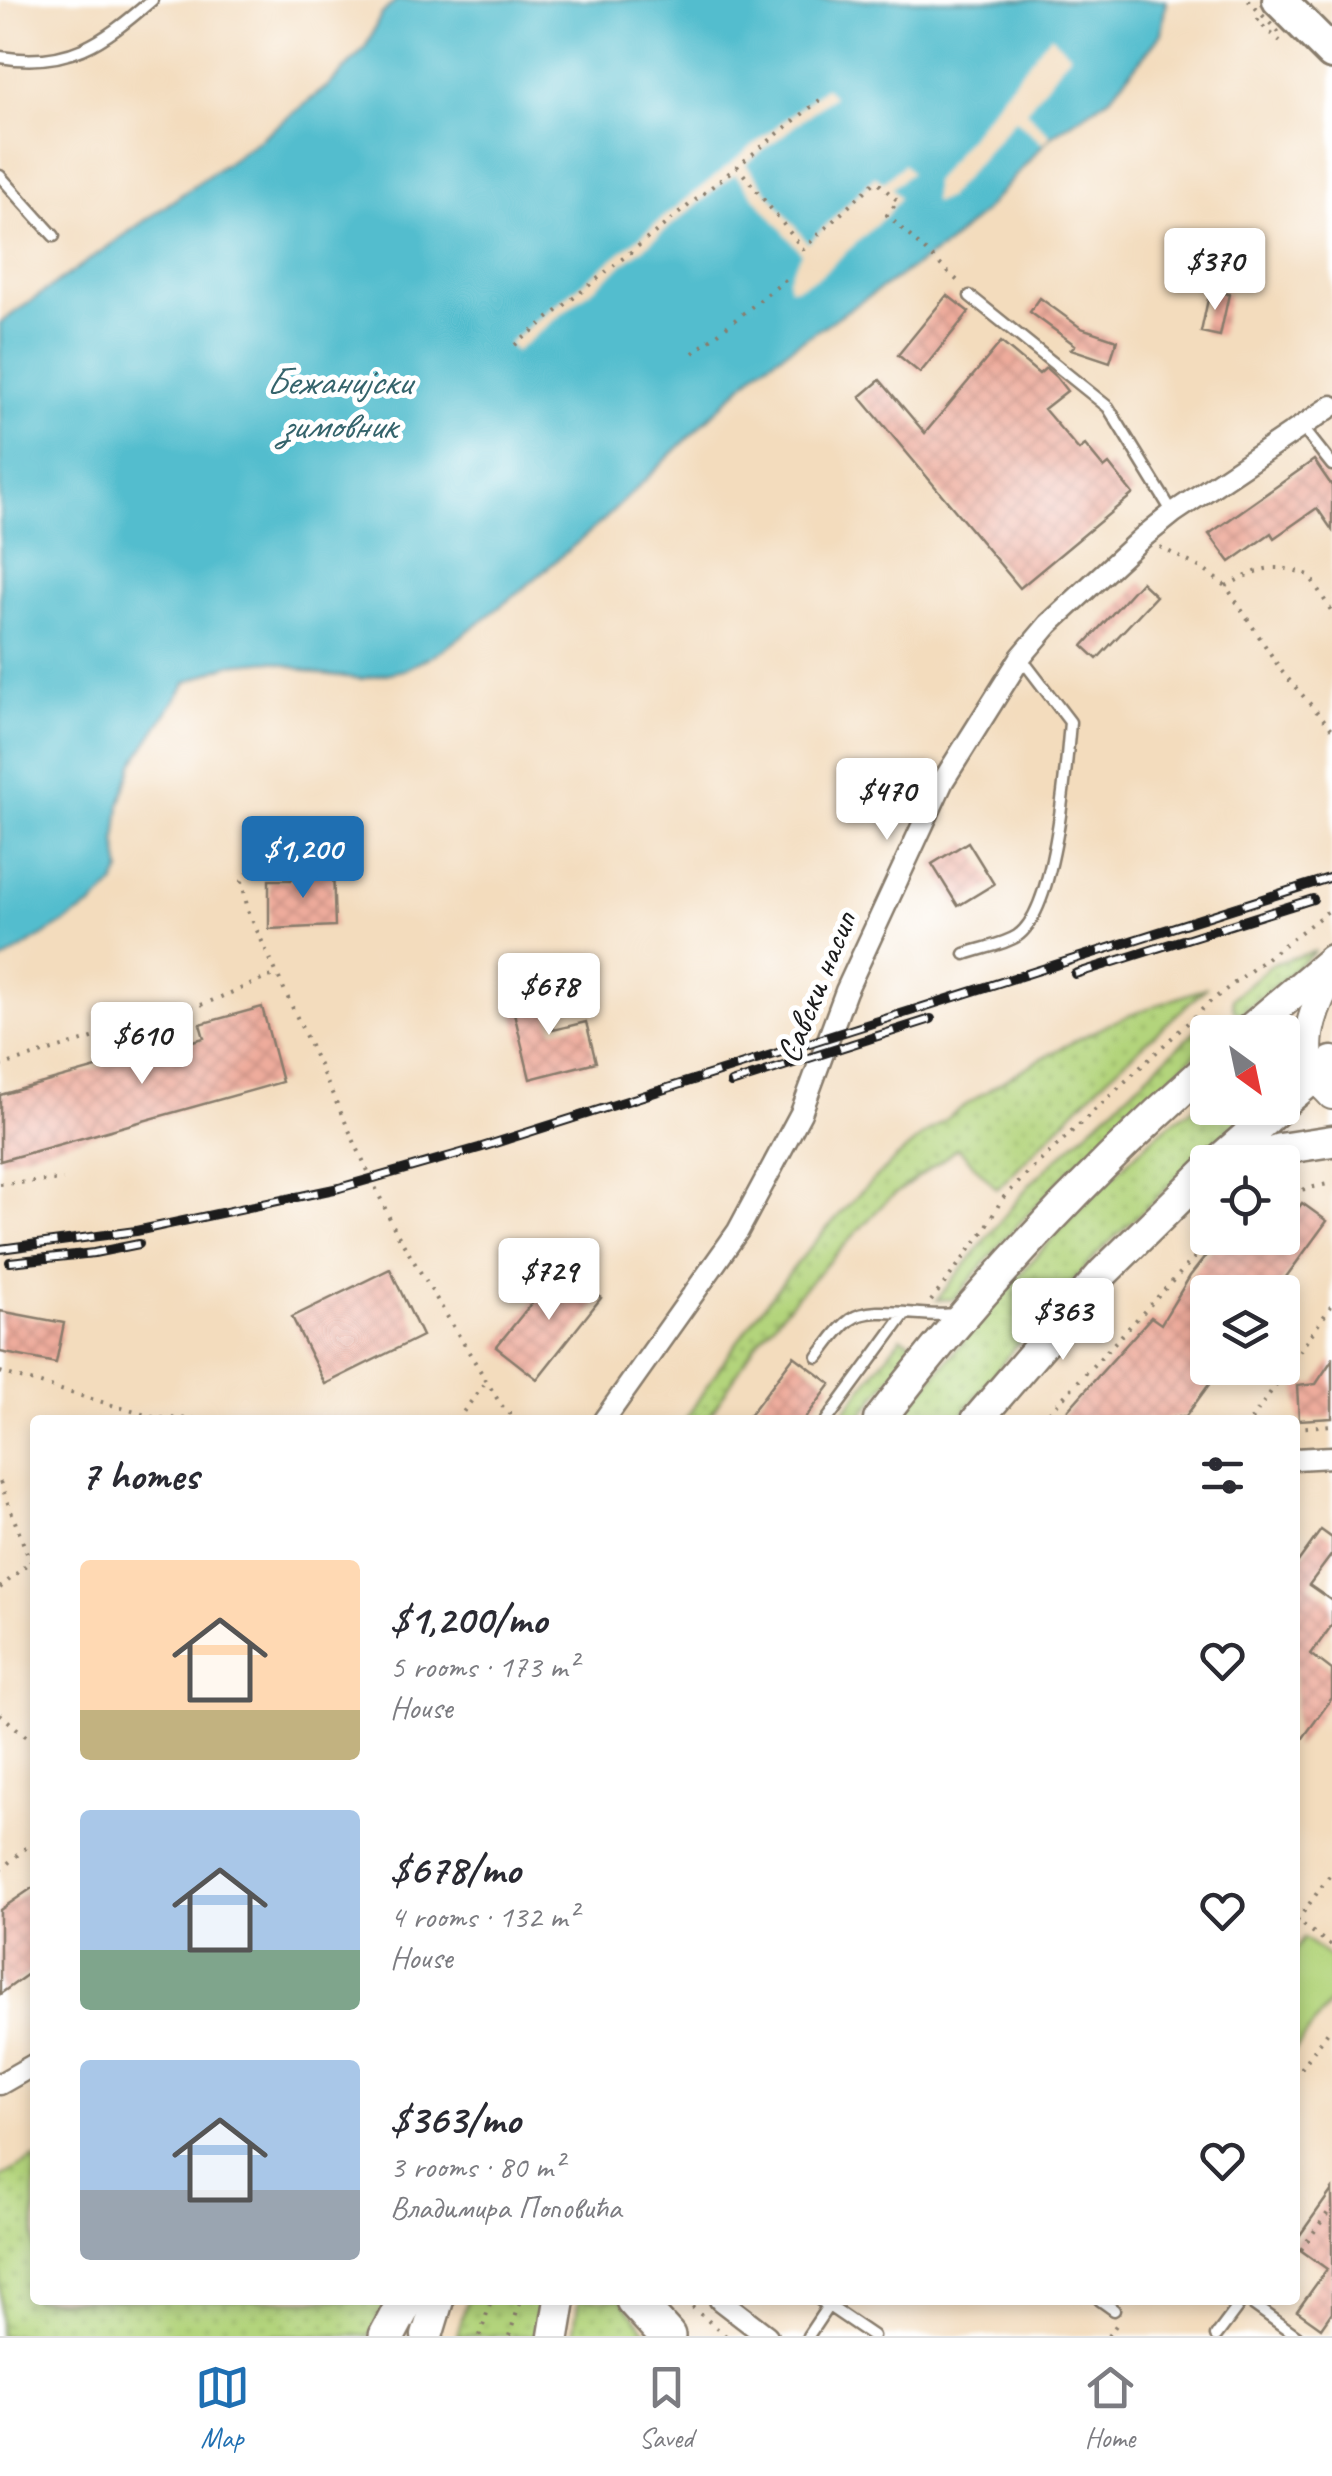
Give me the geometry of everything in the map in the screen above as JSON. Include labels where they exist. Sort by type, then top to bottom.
[{"type":"highway","points":[[388,2336],[404,2305]]},
{"type":"highway","points":[[639,2305],[667,2336]]},
{"type":"main road","points":[[1268,10],[1295,33],[1332,54]]},
{"type":"main road","points":[[1267,1015],[1332,960]]},
{"type":"main road","points":[[1300,1088],[1319,1070]]},
{"type":"main road","points":[[883,1415],[965,1312],[1055,1211],[1190,1083]]},
{"type":"main road","points":[[1236,1145],[1259,1125]]},
{"type":"main road","points":[[1300,1146],[1332,1141]]},
{"type":"main road","points":[[981,1415],[1060,1320],[1190,1190]]},
{"type":"main road","points":[[427,2336],[436,2305]]},
{"type":"main road","points":[[554,2336],[559,2305]]},
{"type":"street","name":"Савски насип","points":[[608,1415],[738,1231],[801,1114],[846,990],[942,781],[1020,657],[1142,538],[1332,406]]},
{"type":"street","points":[[1319,1070],[1313,1018],[1332,976]]},
{"type":"street","points":[[1154,1115],[1190,1097]]},
{"type":"street","points":[[1300,1459],[1332,1457]]},
{"type":"street","points":[[0,2084],[30,2067]]},
{"type":"street","points":[[727,2305],[767,2336]]},
{"type":"lane","points":[[0,57],[34,62],[81,52],[108,36],[152,0]]},
{"type":"lane","points":[[0,176],[54,236]]},
{"type":"lane","points":[[970,296],[1108,407],[1173,514]]},
{"type":"lane","points":[[1301,426],[1332,465]]},
{"type":"lane","points":[[965,954],[1017,936],[1035,913],[1062,804],[1070,722],[1020,657]]},
{"type":"lane","points":[[818,1357],[846,1322],[859,1314],[919,1316],[965,1312]]},
{"type":"lane","points":[[831,1415],[904,1315]]},
{"type":"lane","points":[[808,2336],[823,2305]]},
{"type":"lane","points":[[827,2305],[873,2336]]},
{"type":"lane","points":[[1107,2305],[1114,2310]]},
{"type":"lane","points":[[1216,2336],[1241,2305]]},
{"type":"lane","points":[[1252,2305],[1297,2336]]},
{"type":"path","points":[[1248,0],[1295,33],[1279,42],[1268,10]]},
{"type":"path","points":[[515,345],[826,94]]},
{"type":"path","points":[[737,166],[803,250],[876,181],[898,201],[887,215],[951,271],[970,296]]},
{"type":"path","points":[[693,353],[788,278]]},
{"type":"path","points":[[1142,538],[1201,568],[1226,586],[1283,673],[1332,729]]},
{"type":"path","points":[[1226,586],[1254,572],[1282,566],[1309,575],[1332,612]]},
{"type":"path","points":[[311,839],[277,845],[258,857],[242,881],[248,911],[396,1232],[486,1382],[511,1415]]},
{"type":"path","points":[[919,1316],[984,1231],[1002,1200],[1033,1168],[1210,1000],[1332,908]]},
{"type":"path","points":[[0,1066],[204,1004],[276,974]]},
{"type":"path","points":[[0,1184],[62,1180]]},
{"type":"path","points":[[1300,1190],[1332,1183]]},
{"type":"path","points":[[1047,1415],[1197,1255]]},
{"type":"path","points":[[1254,1415],[1332,1304]]},
{"type":"path","points":[[0,1372],[146,1415]]},
{"type":"path","points":[[461,1415],[486,1382]]},
{"type":"path","points":[[1300,1428],[1332,1425]]},
{"type":"path","points":[[0,1482],[30,1552]]},
{"type":"path","points":[[0,1588],[30,1562]]},
{"type":"path","points":[[0,1714],[30,1740]]},
{"type":"path","points":[[0,1870],[30,1844]]},
{"type":"path","points":[[1300,1915],[1332,1872]]},
{"type":"path","points":[[1300,1923],[1332,1946]]},
{"type":"path","points":[[1300,2070],[1332,2026]]},
{"type":"path","points":[[1300,2251],[1332,2207]]},
{"type":"path","points":[[480,2336],[490,2305]]},
{"type":"path","points":[[509,2336],[519,2305]]},
{"type":"path","points":[[690,2305],[726,2336]]},
{"type":"green space","points":[[1316,951],[1241,1014],[1234,1010],[1232,998],[1272,964]]},
{"type":"green space","points":[[1207,987],[1106,1078],[997,1189],[958,1148],[887,1200],[755,1345],[710,1415],[688,1415],[794,1268],[890,1164],[990,1089],[1119,1020]]},
{"type":"green space","points":[[1190,1036],[1190,1059],[1074,1165],[955,1299],[937,1300],[1031,1183]]},
{"type":"green space","points":[[1190,1111],[1190,1125],[1234,1125],[1213,1145],[1190,1145],[1190,1166],[1099,1252],[1014,1348],[962,1415],[904,1415],[1074,1215],[1151,1140]]},
{"type":"green space","points":[[901,1337],[916,1344],[862,1415],[842,1415]]},
{"type":"green space","points":[[1304,1938],[1332,1959],[1332,2000],[1300,2043],[1300,1944]]},
{"type":"green space","points":[[30,2161],[30,2305],[385,2305],[369,2336],[0,2336],[0,2178]]},
{"type":"green space","points":[[466,2305],[542,2305],[535,2336],[457,2336]]},
{"type":"green space","points":[[578,2305],[625,2305],[650,2336],[573,2336]]},
{"type":"water","name":"Бежанијски зимовник","points":[[396,0],[1166,0],[1161,34],[1110,97],[1051,136],[983,212],[948,244],[760,368],[606,518],[443,650],[404,670],[361,679],[315,673],[272,661],[228,665],[187,682],[133,764],[120,805],[116,840],[121,871],[114,885],[93,905],[0,962],[0,323],[256,142],[328,86],[365,48],[381,15]]},
{"type":"pier","points":[[1050,35],[1070,54],[1026,111],[1051,136],[1043,144],[1015,119],[947,198],[933,203],[933,182]]},
{"type":"pier","points":[[825,87],[833,96],[746,164],[808,243],[875,176],[883,182],[904,164],[911,173],[892,188],[900,198],[887,215],[820,276],[790,288],[788,278],[801,253],[735,174],[515,352],[508,343]]},
{"type":"building","points":[[1210,290],[1229,294],[1220,336],[1201,332]]},
{"type":"building","points":[[947,295],[969,312],[920,373],[898,355]]},
{"type":"building","points":[[1040,298],[1081,328],[1117,340],[1110,362],[1071,349],[1075,345],[1030,312]]},
{"type":"building","points":[[1001,342],[1039,374],[1046,368],[1056,377],[1067,391],[1044,409],[1079,450],[1085,445],[1104,468],[1109,464],[1133,494],[1020,588],[860,397],[880,380],[925,433]]},
{"type":"building","points":[[1314,460],[1332,486],[1332,530],[1317,508],[1274,538],[1271,533],[1230,562],[1209,534]]},
{"type":"building","points":[[1141,582],[1156,596],[1097,659],[1083,646]]},
{"type":"building","points":[[968,842],[994,884],[958,906],[932,864]]},
{"type":"building","points":[[333,870],[335,926],[269,929],[269,880],[292,880],[297,871]]},
{"type":"building","points":[[542,988],[553,1030],[586,1022],[596,1062],[530,1079],[510,996]]},
{"type":"building","points":[[262,1007],[282,1082],[0,1161],[0,1095],[204,1038],[200,1024]]},
{"type":"building","points":[[1302,1203],[1327,1221],[1287,1275],[1191,1275],[1207,1255],[1300,1255]]},
{"type":"building","points":[[561,1267],[601,1298],[537,1379],[496,1347]]},
{"type":"building","points":[[390,1269],[422,1336],[325,1384],[292,1317]]},
{"type":"building","points":[[1190,1276],[1190,1385],[1209,1385],[1187,1415],[1063,1415],[1151,1317],[1161,1324]]},
{"type":"building","points":[[0,1311],[64,1323],[56,1363],[0,1352]]},
{"type":"building","points":[[794,1356],[831,1384],[808,1415],[750,1415]]},
{"type":"building","points":[[1332,1360],[1332,1418],[1300,1420],[1297,1386],[1316,1384]]},
{"type":"building","points":[[1321,1530],[1332,1538],[1332,1554],[1309,1585],[1332,1601],[1332,1625],[1311,1654],[1332,1670],[1332,1698],[1300,1742],[1300,1559]]},
{"type":"building","points":[[30,1889],[30,1973],[0,1994],[0,1910]]},
{"type":"building","points":[[1332,2190],[1332,2312],[1321,2328],[1297,2311],[1327,2269],[1300,2250],[1300,2235]]},
{"type":"railway","points":[[0,1249],[136,1231],[339,1188],[479,1148],[1332,877]]},
{"type":"railway","points":[[1075,974],[1313,899]]},
{"type":"railway","points":[[731,1083],[931,1019]]},
{"type":"railway","points":[[10,1262],[139,1244]]}]
